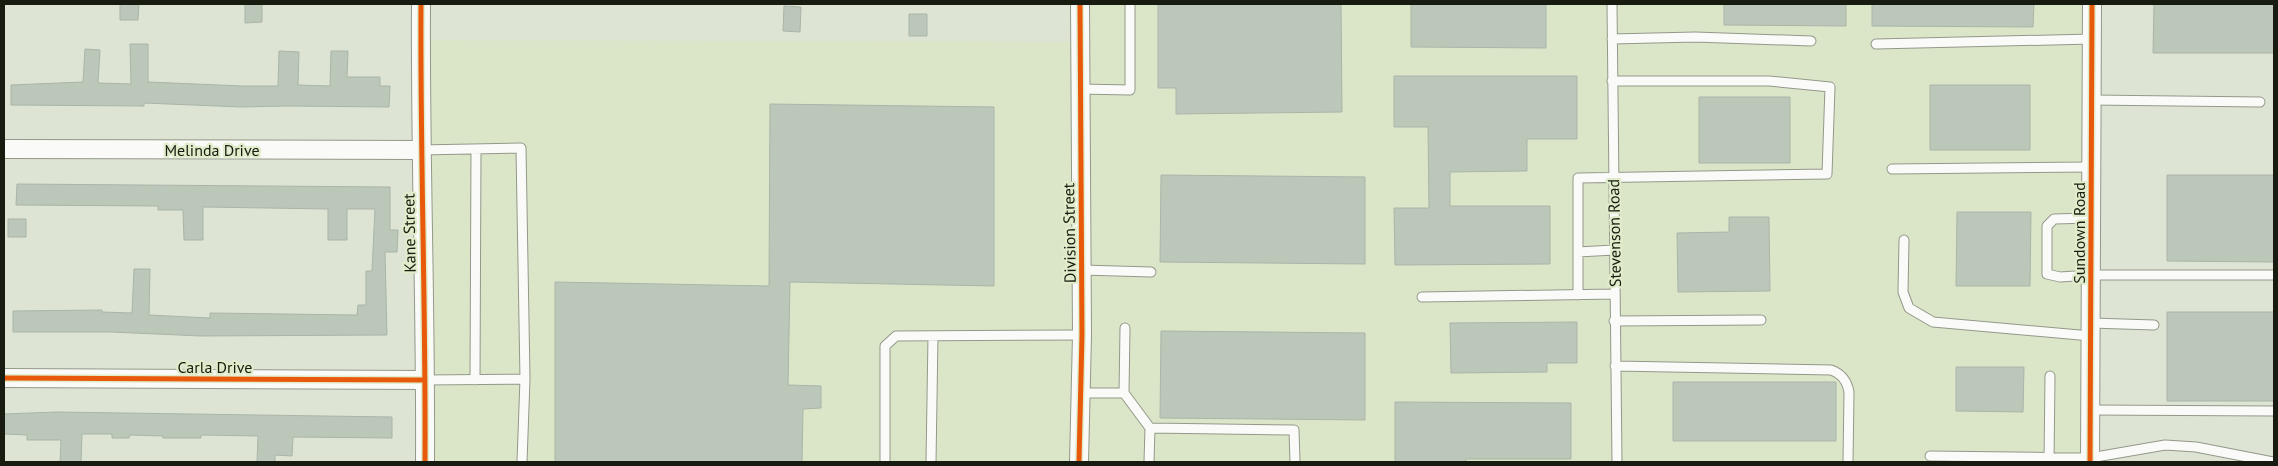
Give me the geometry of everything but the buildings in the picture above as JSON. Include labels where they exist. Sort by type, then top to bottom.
[{"type":"street","name":"Kane Street","points":[[421,4],[420,150],[425,380],[424,462]]},
{"type":"street","name":"Division Street","points":[[1079,462],[1082,335],[1079,89],[1080,4]]},
{"type":"street","name":"Sundown Road","points":[[2090,460],[2092,4]]},
{"type":"street","name":"Melinda Drive","points":[[4,149],[420,150]]},
{"type":"street","name":"Carla Drive","points":[[4,378],[425,380]]},
{"type":"lane","points":[[1079,89],[1130,90],[1130,4]]},
{"type":"lane","name":"Stevenson Road","points":[[1612,4],[1614,366],[1617,462]]},
{"type":"lane","points":[[1612,39],[1695,38],[1811,41]]},
{"type":"lane","points":[[1876,44],[2092,40]]},
{"type":"lane","points":[[1578,295],[1578,178],[1827,174],[1830,87],[1769,81],[1612,81]]},
{"type":"lane","points":[[2092,100],[2260,102]]},
{"type":"lane","points":[[420,150],[521,148],[525,379],[522,462]]},
{"type":"lane","points":[[475,380],[476,149]]},
{"type":"lane","points":[[1892,169],[2091,167]]},
{"type":"lane","points":[[2091,218],[2054,219],[2047,226],[2047,274],[2060,277],[2091,275],[2274,275]]},
{"type":"lane","points":[[1904,240],[1903,292],[1910,308],[1933,322],[2091,330],[2154,326]]},
{"type":"lane","points":[[1578,252],[1614,250]]},
{"type":"lane","points":[[1082,270],[1151,272]]},
{"type":"lane","points":[[1422,297],[1614,294]]},
{"type":"lane","points":[[1614,320],[1761,320]]},
{"type":"lane","points":[[1126,328],[1124,393],[1150,428],[1149,462]]},
{"type":"lane","points":[[885,462],[885,346],[896,336],[1082,335]]},
{"type":"lane","points":[[931,462],[934,336]]},
{"type":"lane","points":[[1614,366],[1831,370],[1837,372],[1847,383],[1850,392],[1848,462]]},
{"type":"lane","points":[[2049,460],[2050,376]]},
{"type":"lane","points":[[425,380],[525,379]]},
{"type":"lane","points":[[1080,393],[1124,393]]},
{"type":"lane","points":[[2090,410],[2274,411]]},
{"type":"lane","points":[[1150,428],[1294,430],[1295,462]]},
{"type":"lane","points":[[1930,456],[2090,460],[2165,445],[2196,447],[2274,462]]},
{"type":"shaded area","points":[[1078,4],[2089,4],[2087,462],[424,462],[426,40],[1078,42]]},
{"type":"cycle path","points":[[421,4],[425,462]]},
{"type":"cycle path","points":[[1079,462],[1082,335],[1080,4]]},
{"type":"cycle path","points":[[2090,462],[2092,4]]},
{"type":"cycle path","points":[[4,378],[425,380]]}]
